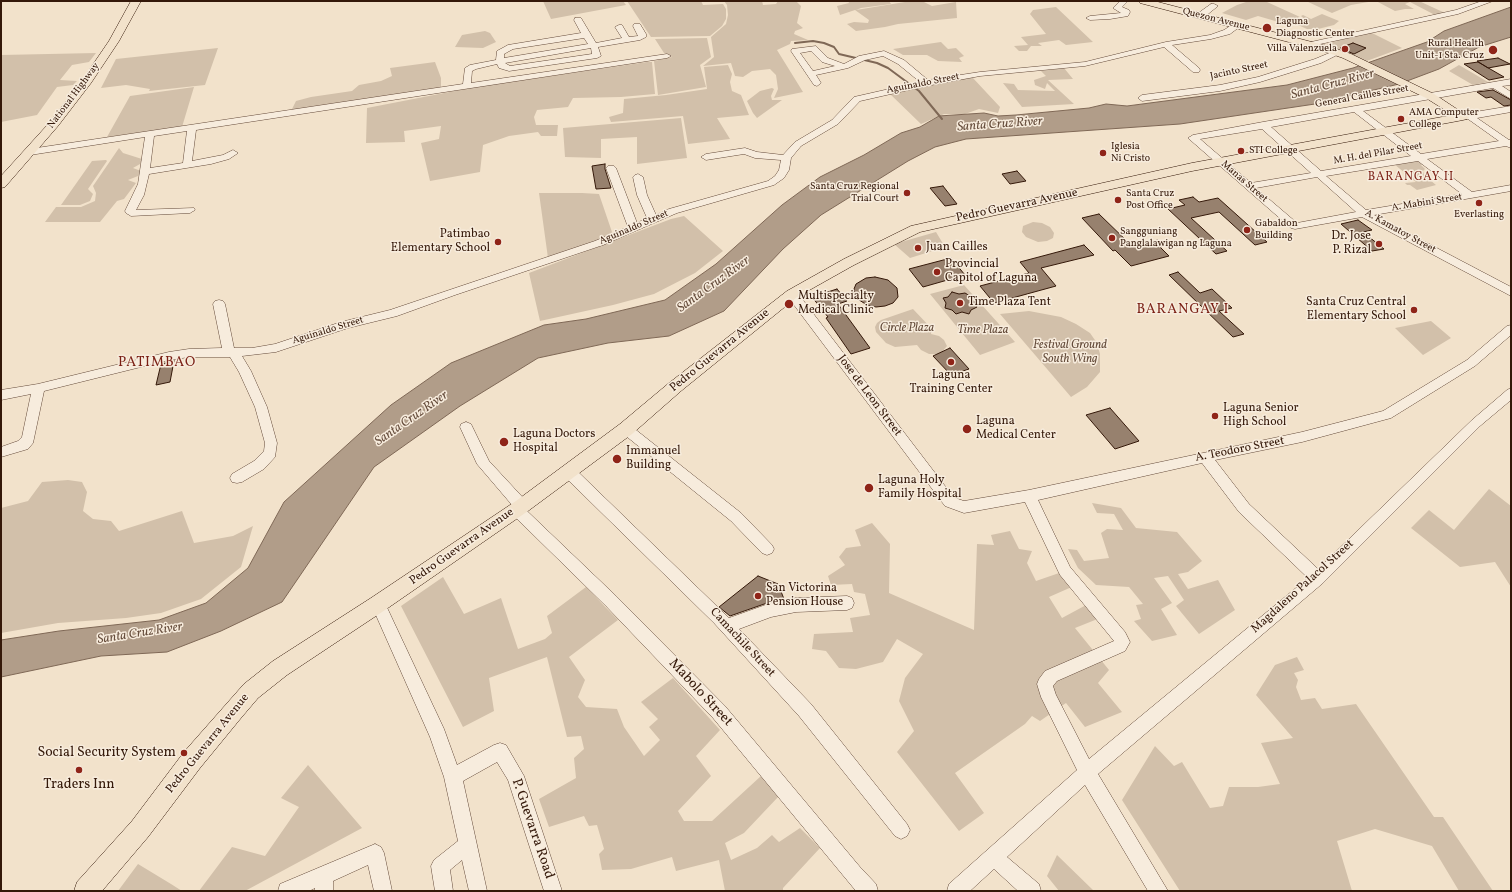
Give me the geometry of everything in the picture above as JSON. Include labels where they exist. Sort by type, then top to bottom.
[{"type":"main road","name":"National Highway","points":[[1,184],[30,152],[87,81],[114,41],[136,1]]},
{"type":"main road","name":"Quezon Avenue","points":[[1143,1],[1310,44],[1342,54],[1430,96],[1466,117]]},
{"type":"main road","name":"Pedro Guevarra Avenue","points":[[86,891],[140,829],[192,760],[251,691],[280,668],[378,604],[519,507],[626,429],[675,387],[792,294],[849,262],[921,228],[1220,162],[1289,148],[1466,117]]},
{"type":"street","points":[[1090,18],[1125,14],[1126,12],[1117,8],[1124,1]]},
{"type":"street","points":[[1310,44],[1458,12],[1489,1]]},
{"type":"street","points":[[1200,16],[1214,6]]},
{"type":"street","points":[[578,20],[594,46],[597,56],[509,70],[502,66],[500,61],[500,53],[511,47],[586,35]]},
{"type":"street","name":"Aguinaldo Street","points":[[1,395],[38,388],[169,356],[189,353],[252,352],[276,348],[345,324],[393,313],[451,292],[600,243],[674,211],[771,183],[779,178],[784,170],[786,158],[798,144],[835,122],[858,99],[869,94],[980,74],[1085,64],[1166,44],[1211,37],[1227,32],[1238,25]]},
{"type":"street","points":[[619,26],[627,40]]},
{"type":"street","points":[[594,46],[642,37],[637,26]]},
{"type":"street","points":[[1166,44],[1196,70]]},
{"type":"street","points":[[817,82],[795,51],[812,48],[824,60],[845,66]]},
{"type":"street","points":[[812,74],[845,66],[856,61],[884,53],[901,62],[918,84]]},
{"type":"street","name":"Jacinto Street","points":[[1142,98],[1220,88],[1266,78],[1342,54]]},
{"type":"street","points":[[30,152],[667,56]]},
{"type":"street","points":[[467,86],[468,70],[484,63],[500,61]]},
{"type":"street","name":"General Cailles Street","points":[[1193,138],[1511,82]]},
{"type":"street","points":[[1494,85],[1511,96]]},
{"type":"street","name":"Pedro Guevarra Avenue","points":[[1466,117],[1511,109]]},
{"type":"street","points":[[1356,110],[1471,196]]},
{"type":"street","points":[[1466,117],[1510,143]]},
{"type":"street","name":"A. Kamatoy Street","points":[[1263,125],[1364,214],[1511,292]]},
{"type":"street","points":[[187,165],[192,128]]},
{"type":"street","points":[[150,135],[143,184],[130,213],[190,210]]},
{"type":"street","name":"Manas Street","points":[[1193,138],[1295,226]]},
{"type":"street","name":"M. H. del Pilar Street","points":[[1249,186],[1510,143]]},
{"type":"street","points":[[706,157],[745,150],[754,155],[786,158]]},
{"type":"street","points":[[144,172],[226,157],[233,153]]},
{"type":"street","points":[[611,168],[634,228]]},
{"type":"street","points":[[638,177],[642,195],[653,220]]},
{"type":"street","name":"A. Mabini Street","points":[[1295,226],[1511,188]]},
{"type":"street","name":"Jose de Leon Street","points":[[792,294],[946,498]]},
{"type":"street","points":[[219,304],[231,352],[245,371],[261,407],[271,443],[270,453],[259,465],[237,478]]},
{"type":"street","name":"A. Teodoro Street","points":[[946,498],[950,502],[964,507],[1028,496],[1302,437],[1387,415],[1471,363],[1511,329]]},
{"type":"street","points":[[1,452],[22,445],[28,439],[38,388]]},
{"type":"street","name":"Magdaleno Palacol Street","points":[[956,891],[1087,772],[1318,578],[1476,424],[1511,393]]},
{"type":"street","points":[[466,427],[484,464],[519,507]]},
{"type":"street","points":[[626,429],[736,517],[767,549]]},
{"type":"street","points":[[1204,457],[1244,508],[1318,578]]},
{"type":"street","name":"Camachile Street","points":[[568,471],[727,626],[805,710],[901,830]]},
{"type":"street","points":[[1028,496],[1065,571],[1122,642],[1120,646],[1051,676],[1045,684],[1049,697],[1087,772],[1159,891]]},
{"type":"street","name":"Mabolo Street","points":[[519,507],[719,712],[853,874],[869,891]]},
{"type":"street","points":[[727,626],[771,610],[796,605],[847,602]]},
{"type":"street","points":[[378,604],[438,735],[453,777],[478,891]]},
{"type":"street","name":"P. Guevarra Road","points":[[453,777],[500,751],[515,776],[553,891]]},
{"type":"street","points":[[444,891],[440,866],[468,844]]},
{"type":"street","points":[[287,891],[324,883],[375,853],[383,891]]},
{"type":"street","points":[[994,857],[1032,891]]},
{"type":"green space","points":[[543,1],[623,1],[626,5],[551,19]]},
{"type":"green space","points":[[627,1],[701,1],[703,5],[723,4],[726,9],[726,19],[722,26],[710,36],[651,37]]},
{"type":"green space","points":[[724,1],[762,1],[763,5],[776,4],[778,1],[796,1],[801,6],[797,23],[803,28],[795,31],[794,34],[808,40],[791,41],[790,44],[777,50],[803,92],[774,98],[778,89],[776,75],[770,69],[752,71],[743,77],[735,76],[731,63],[703,66],[714,57],[711,37],[726,24],[728,15],[727,5]]},
{"type":"green space","points":[[848,1],[889,1],[891,4],[856,10],[911,1],[924,2],[932,6],[956,2],[957,18],[898,24],[856,31],[847,24],[854,22],[868,23],[869,20],[855,10],[840,15],[837,6],[849,3]]},
{"type":"green space","points":[[1249,1],[1267,2],[1300,17],[1287,23],[1282,23],[1258,16],[1246,20],[1222,13],[1237,5]]},
{"type":"green space","points":[[1306,1],[1374,1],[1351,5],[1332,13]]},
{"type":"green space","points":[[1376,1],[1419,1],[1445,13],[1435,15],[1410,2],[1405,4],[1414,9],[1395,11]]},
{"type":"green space","points":[[1056,7],[1093,42],[1066,45],[1059,40],[1038,43],[1042,46],[1031,46],[1027,51],[1019,51],[1014,46],[1028,45],[1021,37],[1046,34],[1030,14],[1033,10]]},
{"type":"green space","points":[[1322,14],[1339,21],[1334,25],[1318,29],[1307,29],[1298,25],[1307,21],[1301,16],[1303,15],[1311,19]]},
{"type":"green space","points":[[485,31],[490,33],[496,42],[483,48],[455,47],[462,35]]},
{"type":"green space","points":[[1370,32],[1402,48],[1364,62],[1326,44]]},
{"type":"green space","points":[[707,38],[711,57],[700,65],[706,87],[658,95],[654,61],[672,57],[664,53],[655,39]]},
{"type":"green space","points":[[941,42],[948,49],[956,48],[964,56],[959,58],[962,62],[938,61],[927,55],[903,55],[893,49]]},
{"type":"green space","points":[[218,48],[205,85],[149,91],[150,89],[126,85],[101,88],[116,59]]},
{"type":"green space","points":[[96,53],[89,62],[72,65],[60,80],[77,81],[73,85],[57,87],[37,115],[1,122],[1,55]]},
{"type":"green space","points":[[435,62],[441,78],[441,88],[291,111],[296,101],[311,97],[352,91],[359,85],[381,81],[392,76],[390,68]]},
{"type":"green space","points":[[652,62],[655,94],[621,97],[573,98],[568,107],[537,110],[534,117],[536,125],[558,125],[557,136],[541,136],[538,132],[509,136],[483,145],[480,172],[430,181],[421,143],[439,139],[441,126],[404,131],[405,142],[366,143],[367,108],[475,87]]},
{"type":"green space","points":[[728,65],[732,74],[730,82],[732,91],[741,95],[749,115],[717,118],[730,139],[688,144],[683,116],[611,122],[609,117],[623,113],[624,99],[707,89],[704,67]]},
{"type":"green space","points":[[1459,65],[1488,82],[1473,85],[1449,71]]},
{"type":"green space","points":[[1064,68],[1073,79],[1048,80],[1074,104],[1022,107],[1003,83],[1014,84],[1018,90],[1055,91],[1047,83],[1045,89],[1035,85],[1034,80],[1046,76],[1041,71]]},
{"type":"green space","points":[[972,77],[1000,107],[998,113],[979,109],[965,114],[944,114],[921,124],[890,94],[919,86]]},
{"type":"green space","points":[[194,87],[182,127],[107,137],[130,96]]},
{"type":"green space","points":[[772,88],[774,89],[771,96],[772,100],[782,100],[757,118],[747,101],[760,91]]},
{"type":"green space","points":[[681,118],[687,158],[637,164],[637,137],[601,139],[601,158],[565,157],[563,128]]},
{"type":"green space","points":[[119,148],[123,153],[142,159],[140,164],[133,168],[141,171],[138,176],[128,180],[136,183],[124,199],[117,201],[100,222],[45,222],[56,207],[81,207],[95,201],[96,193],[93,186]]},
{"type":"green space","points":[[1420,160],[1426,164],[1421,165],[1425,169],[1423,171],[1424,175],[1436,185],[1417,190],[1405,183],[1416,182],[1394,164]]},
{"type":"green space","points":[[92,161],[107,161],[88,189],[93,194],[90,201],[80,205],[61,205]]},
{"type":"green space","points":[[539,193],[599,194],[613,235],[548,258]]},
{"type":"green space","points":[[684,216],[723,251],[695,273],[654,294],[613,305],[540,321],[529,273],[671,219]]},
{"type":"green space","points":[[1033,222],[1042,223],[1050,227],[1054,233],[1053,238],[1047,241],[1038,242],[1026,237],[1022,232],[1023,226]]},
{"type":"green space","points":[[936,232],[945,247],[910,258],[894,244]]},
{"type":"green space","name":"Time Plaza","points":[[964,285],[1015,342],[980,355],[930,294]]},
{"type":"green space","name":"Circle Plaza","points":[[913,309],[932,329],[931,334],[939,336],[944,340],[947,346],[942,352],[938,354],[929,354],[921,350],[917,345],[895,347],[886,343],[876,332],[875,327],[881,320]]},
{"type":"green space","name":"Festival Ground South Wing","points":[[1029,311],[1061,317],[1076,324],[1090,333],[1097,343],[1100,354],[1100,372],[1087,387],[1071,397],[1000,314]]},
{"type":"green space","points":[[1431,321],[1451,338],[1423,355],[1395,328]]},
{"type":"green space","points":[[68,480],[82,482],[87,492],[83,511],[93,519],[111,521],[119,531],[182,511],[194,543],[233,536],[253,526],[241,567],[201,599],[161,613],[126,618],[58,623],[1,633],[1,508],[28,501],[42,482]]},
{"type":"green space","points":[[1489,489],[1511,506],[1511,587],[1495,562],[1460,567],[1411,528],[1429,510],[1454,530]]},
{"type":"green space","points":[[1092,503],[1121,508],[1136,528],[1177,532],[1202,561],[1188,572],[1178,574],[1188,589],[1218,580],[1235,610],[1199,634],[1176,606],[1184,600],[1168,576],[1154,578],[1172,603],[1161,609],[1177,635],[1152,641],[1134,621],[1141,619],[1136,605],[1143,604],[1129,587],[1096,585],[1078,568],[1068,549],[1077,550],[1084,561],[1109,558],[1101,533],[1107,529],[1123,530],[1114,514],[1097,513]]},
{"type":"green space","points":[[872,523],[890,544],[889,593],[974,630],[977,544],[994,545],[991,535],[1010,531],[1019,549],[1032,551],[1027,563],[1036,581],[1062,572],[1074,586],[1049,597],[1062,618],[1088,604],[1100,618],[1075,628],[1109,670],[1098,683],[1122,712],[1085,727],[1066,703],[1040,721],[1032,716],[1025,724],[955,773],[984,813],[959,831],[897,752],[914,731],[899,701],[905,678],[923,654],[897,639],[883,662],[856,669],[839,668],[826,651],[812,649],[814,634],[853,632],[850,618],[870,615],[865,594],[854,592],[852,584],[831,585],[828,576],[845,565],[839,557],[846,548],[861,546],[855,530]]},
{"type":"green space","points":[[443,577],[464,614],[501,598],[518,649],[545,639],[552,633],[547,616],[586,587],[618,620],[569,657],[585,680],[578,697],[586,707],[617,709],[624,727],[644,756],[660,740],[649,727],[658,719],[641,702],[673,678],[720,730],[696,756],[711,776],[678,811],[684,821],[712,821],[761,776],[779,796],[744,833],[725,843],[731,860],[757,848],[772,835],[779,842],[800,828],[820,848],[783,888],[783,891],[725,891],[719,860],[676,871],[672,857],[631,869],[602,870],[599,854],[604,849],[597,825],[589,826],[584,816],[549,827],[539,799],[576,778],[574,758],[584,749],[581,736],[567,737],[547,657],[489,678],[494,711],[463,727],[401,606]]},
{"type":"green space","points":[[1297,657],[1304,670],[1294,673],[1298,680],[1296,687],[1301,700],[1315,698],[1322,709],[1356,704],[1434,817],[1443,817],[1493,891],[1459,891],[1432,846],[1375,829],[1337,841],[1352,891],[1180,891],[1122,800],[1155,746],[1174,766],[1182,762],[1210,808],[1223,806],[1229,787],[1258,787],[1280,784],[1261,743],[1293,738],[1256,695],[1275,665]]},
{"type":"green space","points":[[308,765],[362,828],[245,891],[199,891],[232,847],[265,856],[299,807],[281,798]]},
{"type":"green space","points":[[1057,855],[1094,891],[1059,891],[1047,876]]},
{"type":"green space","points":[[138,864],[171,884],[182,891],[118,891]]},
{"type":"water","name":"Santa Cruz River","points":[[1511,7],[1511,37],[1479,47],[1439,69],[1399,84],[1315,104],[1180,124],[966,139],[935,147],[908,161],[821,215],[783,249],[724,311],[669,336],[608,343],[538,358],[460,406],[374,467],[282,602],[221,631],[167,652],[101,656],[1,677],[1,640],[59,631],[159,620],[206,603],[248,568],[284,502],[391,405],[451,363],[544,325],[586,319],[665,300],[716,264],[782,205],[820,177],[864,155],[901,133],[920,127],[939,116],[984,113],[998,116],[1089,108],[1106,104],[1127,106],[1287,85],[1353,68],[1427,42],[1444,31]]},
{"type":"building","name":"Villa Valenzuela","points":[[1353,43],[1366,48],[1354,54],[1340,48]]},
{"type":"building","points":[[1498,58],[1510,64],[1488,68],[1477,61]]},
{"type":"building","points":[[1478,62],[1504,77],[1489,80],[1464,64]]},
{"type":"building","points":[[1493,90],[1511,100],[1511,105],[1504,106],[1491,97],[1486,98],[1477,92]]},
{"type":"building","points":[[605,164],[605,169],[611,188],[596,189],[592,166]]},
{"type":"building","points":[[1017,171],[1026,181],[1010,184],[1002,174]]},
{"type":"building","points":[[943,186],[957,204],[945,206],[930,188]]},
{"type":"building","name":"Gabaldon Building","points":[[1193,197],[1199,202],[1218,198],[1267,242],[1255,245],[1219,212],[1191,218],[1227,251],[1216,254],[1168,209],[1185,205],[1179,200]]},
{"type":"building","name":"Sangguniang Panglalawigan ng Laguna","points":[[1099,214],[1132,246],[1158,240],[1164,246],[1160,247],[1169,256],[1131,266],[1115,250],[1113,251],[1082,218]]},
{"type":"building","points":[[1358,220],[1372,230],[1363,232],[1384,249],[1372,251],[1341,224]]},
{"type":"building","points":[[1084,245],[1094,255],[1041,268],[1056,286],[994,303],[980,286],[1029,273],[1020,262]]},
{"type":"building","name":"Provincial Capitol of Laguna","points":[[951,258],[965,275],[923,287],[909,269]]},
{"type":"building","points":[[1178,272],[1200,293],[1212,289],[1232,308],[1219,311],[1244,334],[1233,337],[1169,275]]},
{"type":"building","points":[[875,277],[888,280],[897,288],[898,297],[893,303],[876,307],[867,305],[856,298],[854,299],[854,289],[856,284],[866,278]]},
{"type":"building","points":[[837,289],[847,301],[838,304],[870,348],[851,354],[826,318],[828,317],[812,297]]},
{"type":"building","name":"Time Plaza Tent","points":[[952,292],[959,294],[965,293],[975,299],[974,302],[977,307],[971,310],[969,314],[962,312],[956,314],[952,310],[945,308],[946,303],[943,298],[948,297]]},
{"type":"building","name":"Laguna Training Center","points":[[950,348],[969,369],[951,375],[933,356]]},
{"type":"building","points":[[174,361],[170,382],[156,385],[161,364]]},
{"type":"building","points":[[1110,408],[1139,441],[1115,449],[1086,415]]},
{"type":"building","name":"San Victorina Pension House","points":[[758,576],[778,584],[784,599],[770,602],[730,616],[719,607]]},
{"type":"waterway","points":[[795,43],[813,41],[824,43],[834,47],[839,54],[877,63],[888,68],[919,91],[942,119]]},
{"type":"place","name":"Laguna Diagnostic Center","points":[[1267,28]]},
{"type":"place","name":"Villa Valenzuela","points":[[1345,49]]},
{"type":"place","name":"Rural Health Unit-1 Sta. Cruz","points":[[1493,50]]},
{"type":"place","name":"AMA Computer College","points":[[1401,119]]},
{"type":"place","name":"STI College","points":[[1241,151]]},
{"type":"place","name":"Iglesia Ni Cristo","points":[[1103,153]]},
{"type":"place","name":"Santa Cruz Regional Trial Court","points":[[907,193]]},
{"type":"place","name":"Santa Cruz Post Office","points":[[1118,200]]},
{"type":"place","name":"Everlasting","points":[[1479,203]]},
{"type":"place","name":"Gabaldon Building","points":[[1247,230]]},
{"type":"place","name":"Sangguniang Panglalawigan ng Laguna","points":[[1112,238]]},
{"type":"place","name":"Patimbao Elementary School","points":[[498,242]]},
{"type":"place","name":"Dr. Jose P. Rizal","points":[[1379,244]]},
{"type":"place","name":"Juan Cailles","points":[[918,248]]},
{"type":"place","name":"Provincial Capitol of Laguna","points":[[937,272]]},
{"type":"place","name":"Time Plaza Tent","points":[[960,303]]},
{"type":"place","name":"Multispecialty Medical Clinic","points":[[789,304]]},
{"type":"place","name":"Santa Cruz Central Elementary School","points":[[1414,310]]},
{"type":"place","name":"Laguna Training Center","points":[[951,362]]},
{"type":"place","name":"Laguna Senior High School","points":[[1215,416]]},
{"type":"place","name":"Laguna Medical Center","points":[[967,429]]},
{"type":"place","name":"Laguna Doctors Hospital","points":[[504,442]]},
{"type":"place","name":"Immanuel Building","points":[[617,459]]},
{"type":"place","name":"Laguna Holy Family Hospital","points":[[869,488]]},
{"type":"place","name":"San Victorina Pension House","points":[[758,596]]},
{"type":"place","name":"Social Security System","points":[[184,753]]},
{"type":"place","name":"Traders Inn","points":[[79,770]]},
{"type":"district","name":"BARANGAY II","points":[[1411,178]]},
{"type":"district","name":"BARANGAY I","points":[[1183,310]]},
{"type":"district","name":"PATIMBAO","points":[[157,363]]}]
